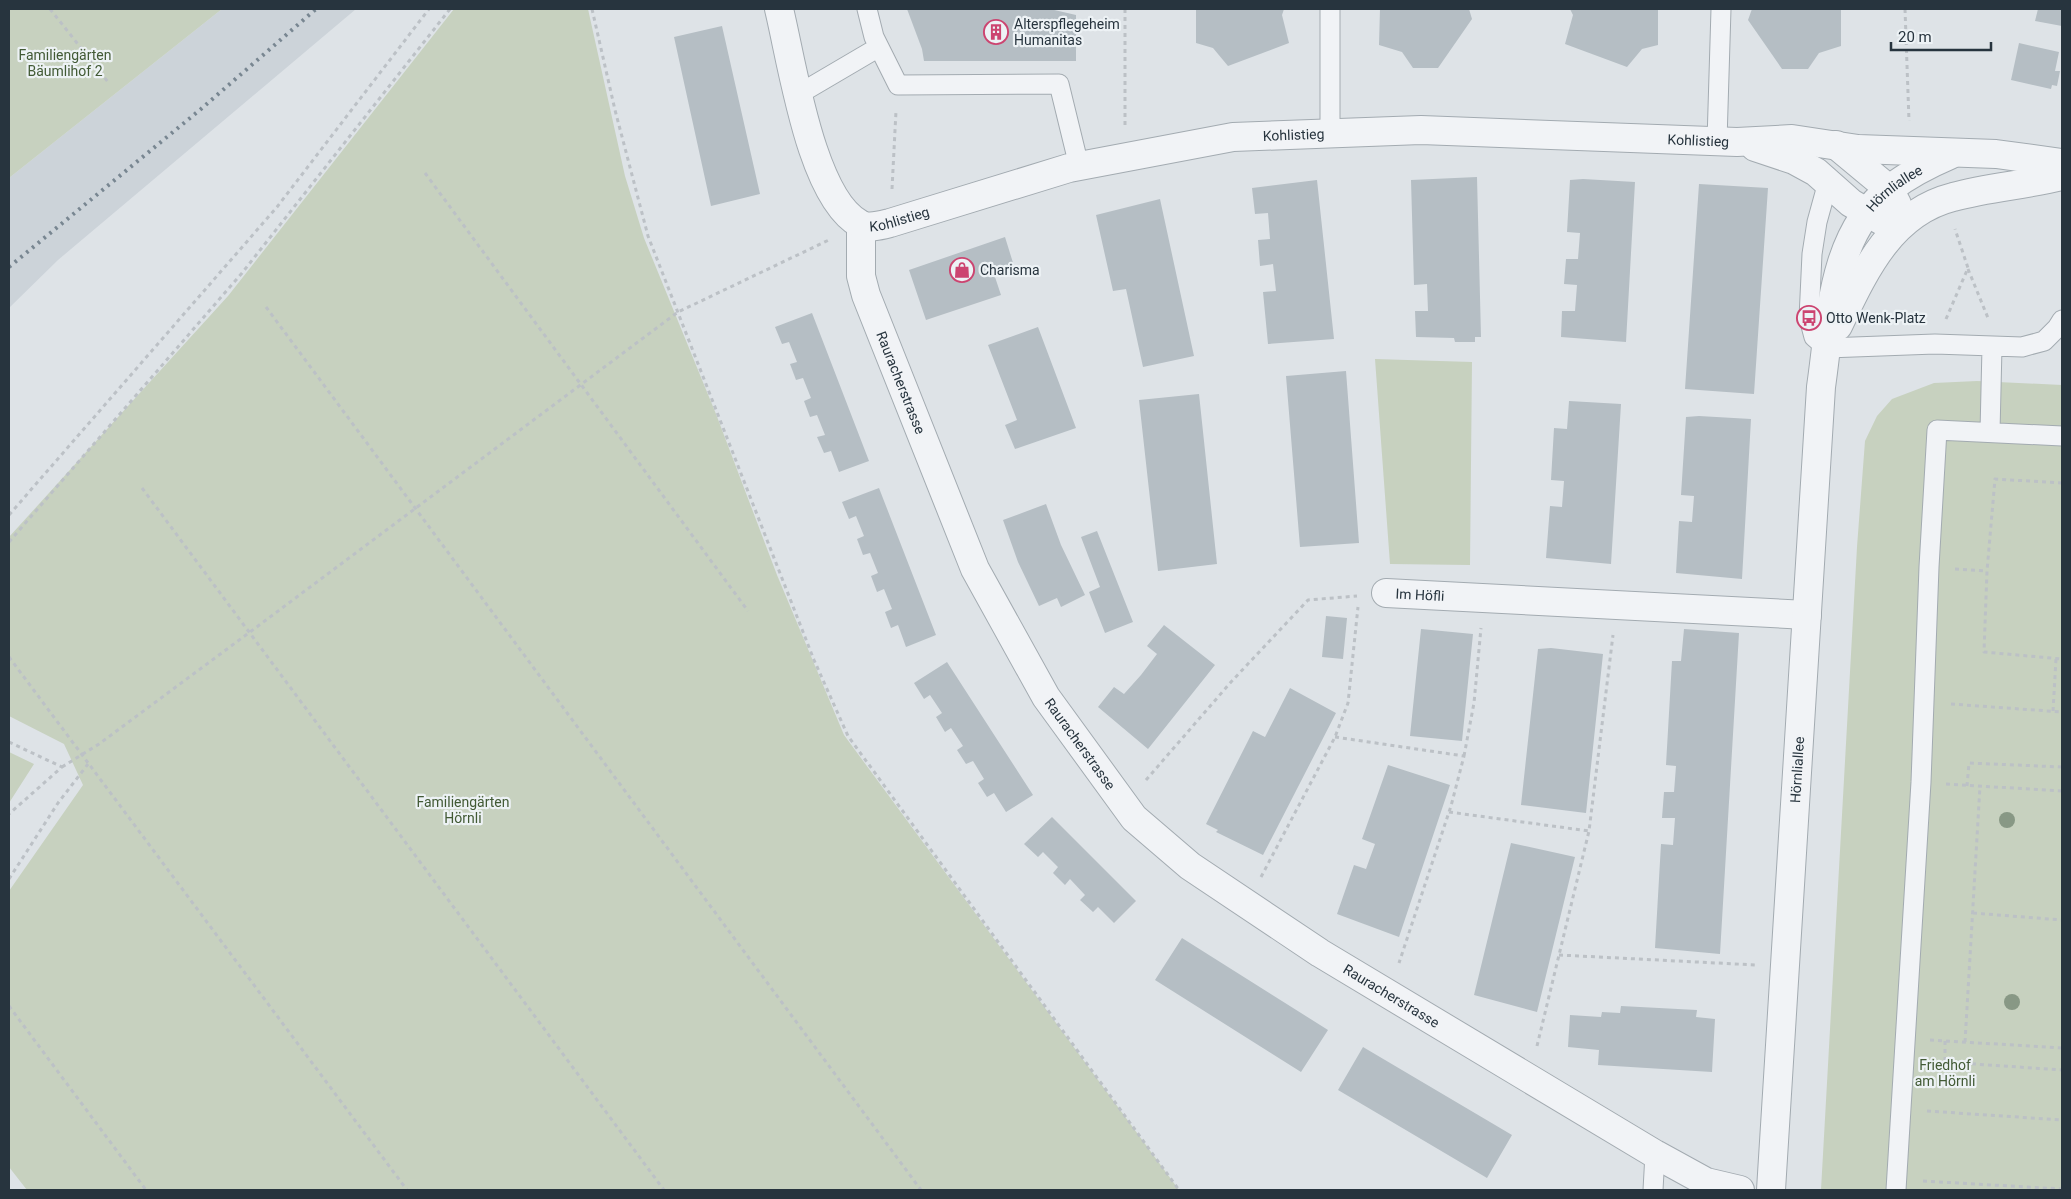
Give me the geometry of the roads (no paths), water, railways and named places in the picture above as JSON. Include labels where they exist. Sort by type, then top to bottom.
[{"type":"street","points":[[779,9],[811,145],[826,186],[840,206],[861,225]]},
{"type":"street","name":"Kohlistieg","points":[[861,225],[872,226],[890,223],[998,188],[1079,166],[1233,137],[1421,130],[1727,142],[1792,139],[1858,149],[1954,153]]},
{"type":"street","name":"Kohlistieg","points":[[1727,142],[1794,160],[1816,172],[1850,203],[1867,213],[1902,224]]},
{"type":"street","points":[[1836,145],[1889,189],[1902,224]]},
{"type":"street","name":"Hörnliallee","points":[[1771,1190],[1821,387],[1827,348],[1828,320],[1838,278],[1855,230],[1867,213],[1889,189],[1917,170],[1954,153],[2018,156],[2062,163]]},
{"type":"street","name":"Hörnliallee","points":[[1827,348],[1862,275],[1877,252],[1902,224],[1937,202],[1953,197],[2062,176]]},
{"type":"street","name":"Rauracherstrasse","points":[[861,225],[861,276],[866,295],[975,570],[1046,697],[1134,818],[1190,866],[1320,953],[1655,1154],[1706,1182],[1740,1190]]},
{"type":"street","name":"Im Höfli","points":[[1386,593],[1807,615]]},
{"type":"lane","points":[[867,9],[874,37],[898,85],[1059,84],[1079,166]]},
{"type":"lane","points":[[1330,9],[1330,134]]},
{"type":"lane","points":[[1721,9],[1727,142]]},
{"type":"lane","points":[[799,94],[879,47]]},
{"type":"lane","points":[[1828,182],[1817,222],[1812,254],[1809,318],[1814,337],[1827,348],[1935,344],[2022,347],[2044,340],[2057,328],[2062,320]]},
{"type":"lane","points":[[1990,432],[1996,347]]},
{"type":"lane","points":[[1897,1185],[1921,782],[1929,567],[1937,430],[2062,436]]},
{"type":"lane","points":[[1653,1190],[1655,1154]]},
{"type":"railway","points":[[9,267],[201,109],[316,9]]},
{"type":"place","name":"Alterspflegeheim Humanitas","points":[[996,32]]},
{"type":"place","name":"Charisma","points":[[962,270]]},
{"type":"place","name":"Otto Wenk-Platz","points":[[1809,318]]},
{"type":"park label","name":"Familiengärten Bäumlihof 2","points":[[65,64]]},
{"type":"park label","name":"Familiengärten Hörnli","points":[[463,810]]},
{"type":"park label","name":"Friedhof am Hörnli","points":[[1945,1074]]}]
